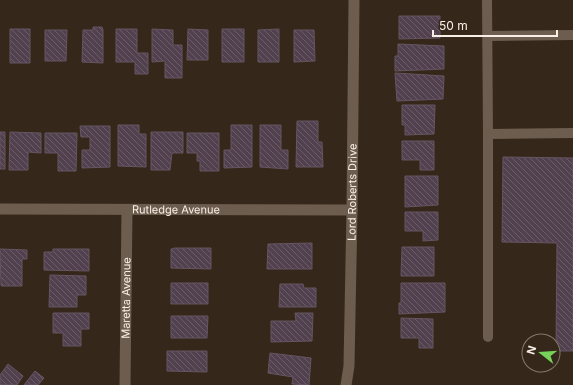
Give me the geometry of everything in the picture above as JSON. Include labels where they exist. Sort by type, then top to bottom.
[{"type":"street","name":"Lord Roberts Drive","points":[[346,385],[348,366],[352,210],[354,0]]},
{"type":"street","name":"Rutledge Avenue","points":[[0,210],[352,210]]},
{"type":"street","name":"Maretta Avenue","points":[[125,385],[127,210]]},
{"type":"lane","points":[[487,0],[488,337]]},
{"type":"lane","points":[[488,36],[573,35]]},
{"type":"lane","points":[[488,134],[573,133]]},
{"type":"building","points":[[399,16],[440,16],[440,38],[399,39]]},
{"type":"building","points":[[93,27],[102,27],[103,30],[103,63],[82,62],[83,30],[93,30]]},
{"type":"building","points":[[10,29],[30,29],[30,63],[10,63]]},
{"type":"building","points":[[116,29],[137,29],[137,53],[148,53],[148,74],[135,74],[135,62],[116,62]]},
{"type":"building","points":[[152,29],[173,30],[173,45],[182,45],[182,78],[165,78],[165,61],[152,62]]},
{"type":"building","points":[[188,29],[208,30],[208,60],[187,60]]},
{"type":"building","points":[[222,29],[244,29],[244,62],[222,62]]},
{"type":"building","points":[[279,29],[279,62],[258,62],[258,30]]},
{"type":"building","points":[[45,30],[67,30],[66,61],[45,61]]},
{"type":"building","points":[[294,30],[314,30],[315,61],[294,62]]},
{"type":"building","points":[[398,44],[444,46],[444,69],[395,71],[395,56],[398,56]]},
{"type":"building","points":[[395,73],[444,76],[443,99],[397,101]]},
{"type":"building","points":[[402,105],[435,105],[434,134],[405,135],[405,125],[402,125]]},
{"type":"building","points":[[297,121],[318,121],[318,142],[322,142],[323,167],[296,167]]},
{"type":"building","points":[[118,125],[139,125],[139,134],[146,134],[146,167],[118,166]]},
{"type":"building","points":[[231,125],[252,125],[252,167],[224,168],[224,150],[231,150]]},
{"type":"building","points":[[260,125],[281,125],[281,150],[288,150],[288,169],[260,167]]},
{"type":"building","points":[[80,126],[110,126],[110,167],[82,168],[82,150],[90,150],[90,137],[81,137]]},
{"type":"building","points":[[0,132],[5,132],[5,169],[0,169]]},
{"type":"building","points":[[10,132],[41,133],[41,153],[28,152],[28,170],[9,170]]},
{"type":"building","points":[[151,132],[183,132],[183,153],[172,153],[170,170],[151,170]]},
{"type":"building","points":[[45,133],[77,133],[76,171],[58,171],[58,153],[45,153]]},
{"type":"building","points":[[187,133],[219,133],[219,171],[200,171],[200,161],[197,161],[197,153],[187,153]]},
{"type":"building","points":[[402,141],[434,141],[434,170],[420,170],[420,160],[402,160]]},
{"type":"building","points":[[503,157],[573,158],[573,351],[561,351],[561,333],[556,333],[557,243],[502,242]]},
{"type":"building","points":[[405,176],[438,176],[438,205],[405,207]]},
{"type":"building","points":[[405,212],[438,212],[438,240],[423,241],[423,231],[405,231]]},
{"type":"building","points":[[312,243],[312,269],[267,269],[268,244]]},
{"type":"building","points":[[402,247],[434,247],[434,276],[401,276]]},
{"type":"building","points":[[211,248],[211,269],[171,268],[171,249]]},
{"type":"building","points":[[0,249],[27,250],[27,259],[22,259],[22,286],[1,286]]},
{"type":"building","points":[[53,249],[89,249],[89,271],[44,270],[44,252],[53,252]]},
{"type":"building","points":[[50,275],[86,276],[86,295],[77,295],[77,307],[49,307]]},
{"type":"building","points":[[171,283],[208,283],[208,304],[171,304]]},
{"type":"building","points":[[401,283],[445,283],[445,312],[399,314],[399,303],[401,303]]},
{"type":"building","points":[[280,284],[303,284],[304,288],[316,288],[316,307],[279,307]]},
{"type":"building","points":[[53,313],[89,313],[89,329],[81,329],[81,346],[63,346],[63,333],[53,333]]},
{"type":"building","points":[[295,313],[313,313],[312,341],[271,342],[271,321],[296,321]]},
{"type":"building","points":[[171,316],[208,316],[207,338],[171,338]]},
{"type":"building","points":[[401,318],[433,319],[433,348],[419,348],[419,338],[401,338]]},
{"type":"building","points":[[167,351],[207,351],[207,372],[167,371]]},
{"type":"building","points":[[270,353],[311,358],[309,385],[292,384],[293,377],[268,373]]},
{"type":"building","points":[[8,364],[23,376],[17,385],[0,385],[0,375]]},
{"type":"building","points":[[35,371],[44,378],[38,385],[24,385]]}]
